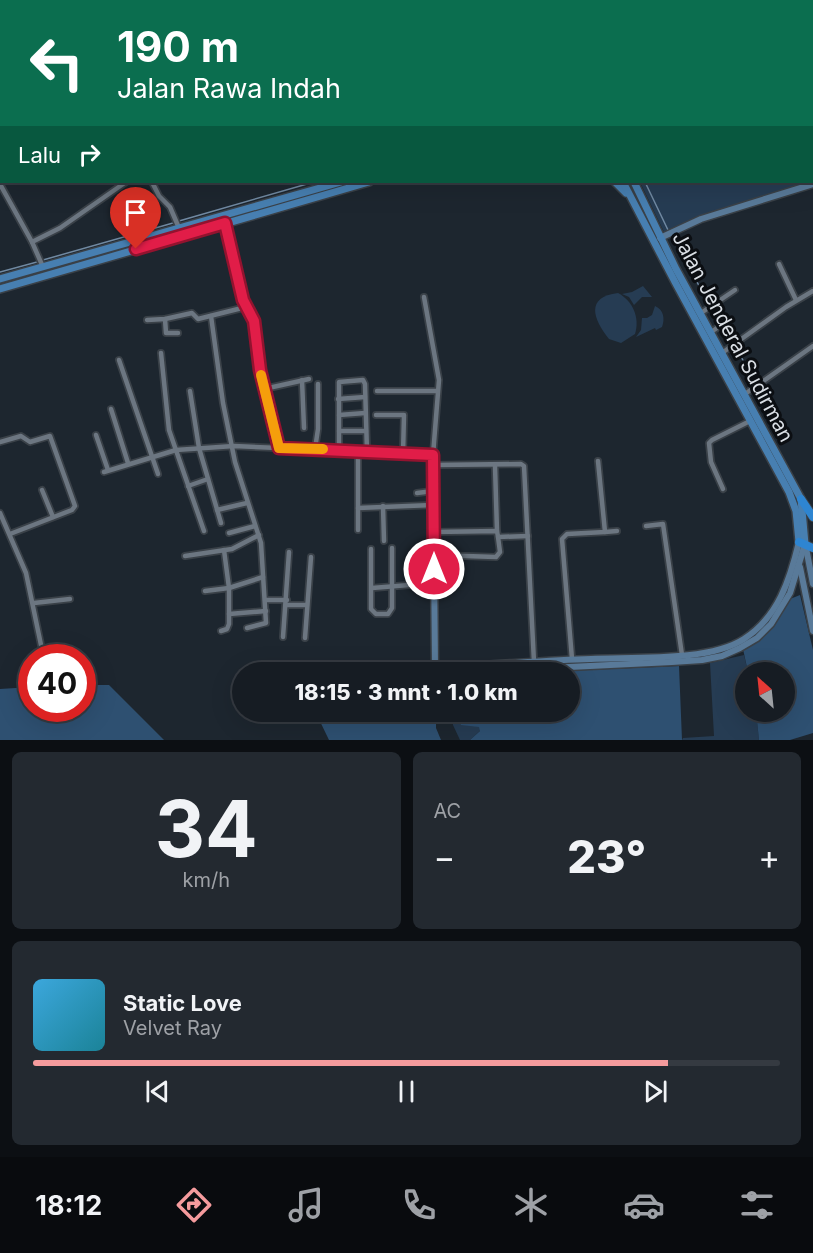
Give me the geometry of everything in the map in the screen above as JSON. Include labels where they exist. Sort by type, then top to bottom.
[{"type":"highway","points":[[801,499],[813,517]]},
{"type":"main road","points":[[0,289],[225,225],[338,183]]},
{"type":"main road","points":[[0,279],[179,228],[364,183]]},
{"type":"main road","points":[[616,183],[633,201]]},
{"type":"main road","name":"Jalan Jenderal Sudirman","points":[[624,183],[792,499],[806,545]]},
{"type":"main road","name":"Jalan Jenderal Sudirman","points":[[634,183],[660,238],[801,499],[806,545]]},
{"type":"main road","points":[[9,277],[9,286]]},
{"type":"main road","points":[[733,391],[741,387]]},
{"type":"street","points":[[152,183],[159,196],[170,207],[179,228]]},
{"type":"street","points":[[0,184],[43,267]]},
{"type":"street","points":[[32,242],[60,228],[119,184]]},
{"type":"street","points":[[660,238],[700,219],[813,184]]},
{"type":"street","points":[[225,225],[246,307],[254,321],[264,389],[279,448]]},
{"type":"street","points":[[779,264],[796,300]]},
{"type":"street","points":[[701,314],[735,290]]},
{"type":"street","points":[[722,353],[796,300],[813,291]]},
{"type":"street","points":[[424,297],[438,373],[433,455],[435,662]]},
{"type":"street","points":[[147,320],[192,313],[197,319],[246,307]]},
{"type":"street","points":[[718,309],[739,342]]},
{"type":"street","points":[[211,316],[232,446],[247,503],[259,536],[266,623],[247,628]]},
{"type":"street","points":[[165,319],[166,333],[178,333]]},
{"type":"street","points":[[711,332],[726,322]]},
{"type":"street","points":[[745,394],[813,346]]},
{"type":"street","points":[[161,353],[168,424],[204,531]]},
{"type":"street","points":[[119,360],[158,474]]},
{"type":"street","points":[[264,389],[309,379]]},
{"type":"street","points":[[302,380],[304,428]]},
{"type":"street","points":[[339,450],[340,381],[363,380],[365,384],[366,452]]},
{"type":"street","points":[[315,449],[318,429],[318,384]]},
{"type":"street","points":[[190,391],[200,448],[221,523]]},
{"type":"street","points":[[377,392],[436,392]]},
{"type":"street","points":[[338,399],[365,397]]},
{"type":"street","points":[[111,409],[128,463]]},
{"type":"street","points":[[339,415],[365,413]]},
{"type":"street","points":[[376,415],[404,415],[403,454]]},
{"type":"street","points":[[723,489],[711,462],[709,443],[750,421]]},
{"type":"street","points":[[339,431],[366,430]]},
{"type":"street","points":[[96,435],[106,471],[176,450],[232,446],[433,455]]},
{"type":"street","points":[[0,442],[21,436],[30,442],[50,436],[75,506],[72,510],[10,534]]},
{"type":"street","points":[[358,451],[358,530]]},
{"type":"street","points":[[598,461],[605,532]]},
{"type":"street","points":[[433,465],[522,464],[524,466],[534,662],[572,659],[702,660],[722,656],[740,648],[764,632],[790,593],[806,545]]},
{"type":"street","points":[[434,555],[496,557],[500,552],[495,466]]},
{"type":"street","points":[[188,486],[208,479]]},
{"type":"street","points":[[42,490],[53,517]]},
{"type":"street","points":[[417,492],[433,491]]},
{"type":"street","points":[[218,510],[247,503]]},
{"type":"street","points":[[358,508],[433,504]]},
{"type":"street","points":[[383,506],[384,541]]},
{"type":"street","points":[[0,513],[3,526],[10,534],[26,573],[41,644]]},
{"type":"street","points":[[646,526],[663,524],[682,655]]},
{"type":"street","points":[[229,533],[255,526]]},
{"type":"street","points":[[434,532],[497,531]]},
{"type":"street","points":[[572,659],[562,539],[567,534],[617,531]]},
{"type":"street","points":[[185,556],[237,547],[259,536]]},
{"type":"street","points":[[498,537],[528,536]]},
{"type":"street","points":[[806,545],[813,584]]},
{"type":"street","points":[[580,664],[646,660],[714,651],[733,645],[753,633],[766,621],[784,592],[806,545]]},
{"type":"street","points":[[371,549],[372,611],[376,614],[388,614],[392,610],[392,548]]},
{"type":"street","points":[[221,631],[229,627],[229,588],[225,550]]},
{"type":"street","points":[[283,638],[290,552]]},
{"type":"street","points":[[305,638],[311,557]]},
{"type":"street","points":[[800,565],[813,631]]},
{"type":"street","points":[[206,591],[229,588],[263,577]]},
{"type":"street","points":[[372,588],[435,584]]},
{"type":"street","points":[[790,593],[799,591],[806,597]]},
{"type":"street","points":[[33,603],[70,599]]},
{"type":"street","points":[[265,600],[308,604]]},
{"type":"street","points":[[229,614],[266,611]]},
{"type":"shaded area","points":[[640,183],[807,183],[681,224],[664,232]]},
{"type":"shaded area","points":[[643,286],[652,297],[642,297],[634,305],[629,297],[622,294],[632,292]]},
{"type":"shaded area","points":[[618,293],[631,305],[637,322],[635,334],[621,343],[609,339],[599,324],[595,310],[600,299]]},
{"type":"shaded area","points":[[655,306],[663,315],[662,327],[636,337],[641,330],[642,318],[652,315]]},
{"type":"shaded area","points":[[800,595],[813,650],[813,733],[790,740],[759,740],[757,722],[795,722],[795,662],[746,662],[743,649],[769,629],[790,599]]},
{"type":"shaded area","points":[[744,655],[746,662],[735,662],[735,722],[757,722],[759,740],[682,740],[683,738],[714,736],[710,663]]},
{"type":"shaded area","points":[[679,666],[682,740],[470,740],[480,731],[479,727],[461,725],[460,722],[580,722],[580,670]]},
{"type":"shaded area","points":[[96,685],[109,685],[164,740],[0,740],[0,689],[18,688],[18,722],[96,722]]},
{"type":"shaded area","points":[[320,722],[436,722],[441,740],[329,740]]},
{"type":"shaded area","points":[[453,722],[470,722],[473,726],[479,726],[481,730],[470,740],[460,740]]},
{"type":"waterway","points":[[179,221],[311,183]]},
{"type":"waterway","points":[[645,183],[668,230]]},
{"type":"waterway","points":[[43,260],[173,223]]},
{"type":"waterway","points":[[671,237],[720,322]]},
{"type":"waterway","points":[[0,272],[37,262]]},
{"type":"waterway","points":[[723,326],[732,342]]},
{"type":"waterway","points":[[736,348],[756,383]]},
{"type":"waterway","points":[[760,388],[770,405]]},
{"type":"slow traffic","points":[[261,375],[279,448],[323,449]]},
{"type":"route","points":[[136,249],[225,223],[243,300],[254,321],[260,370],[279,448],[433,455],[434,569]]}]
